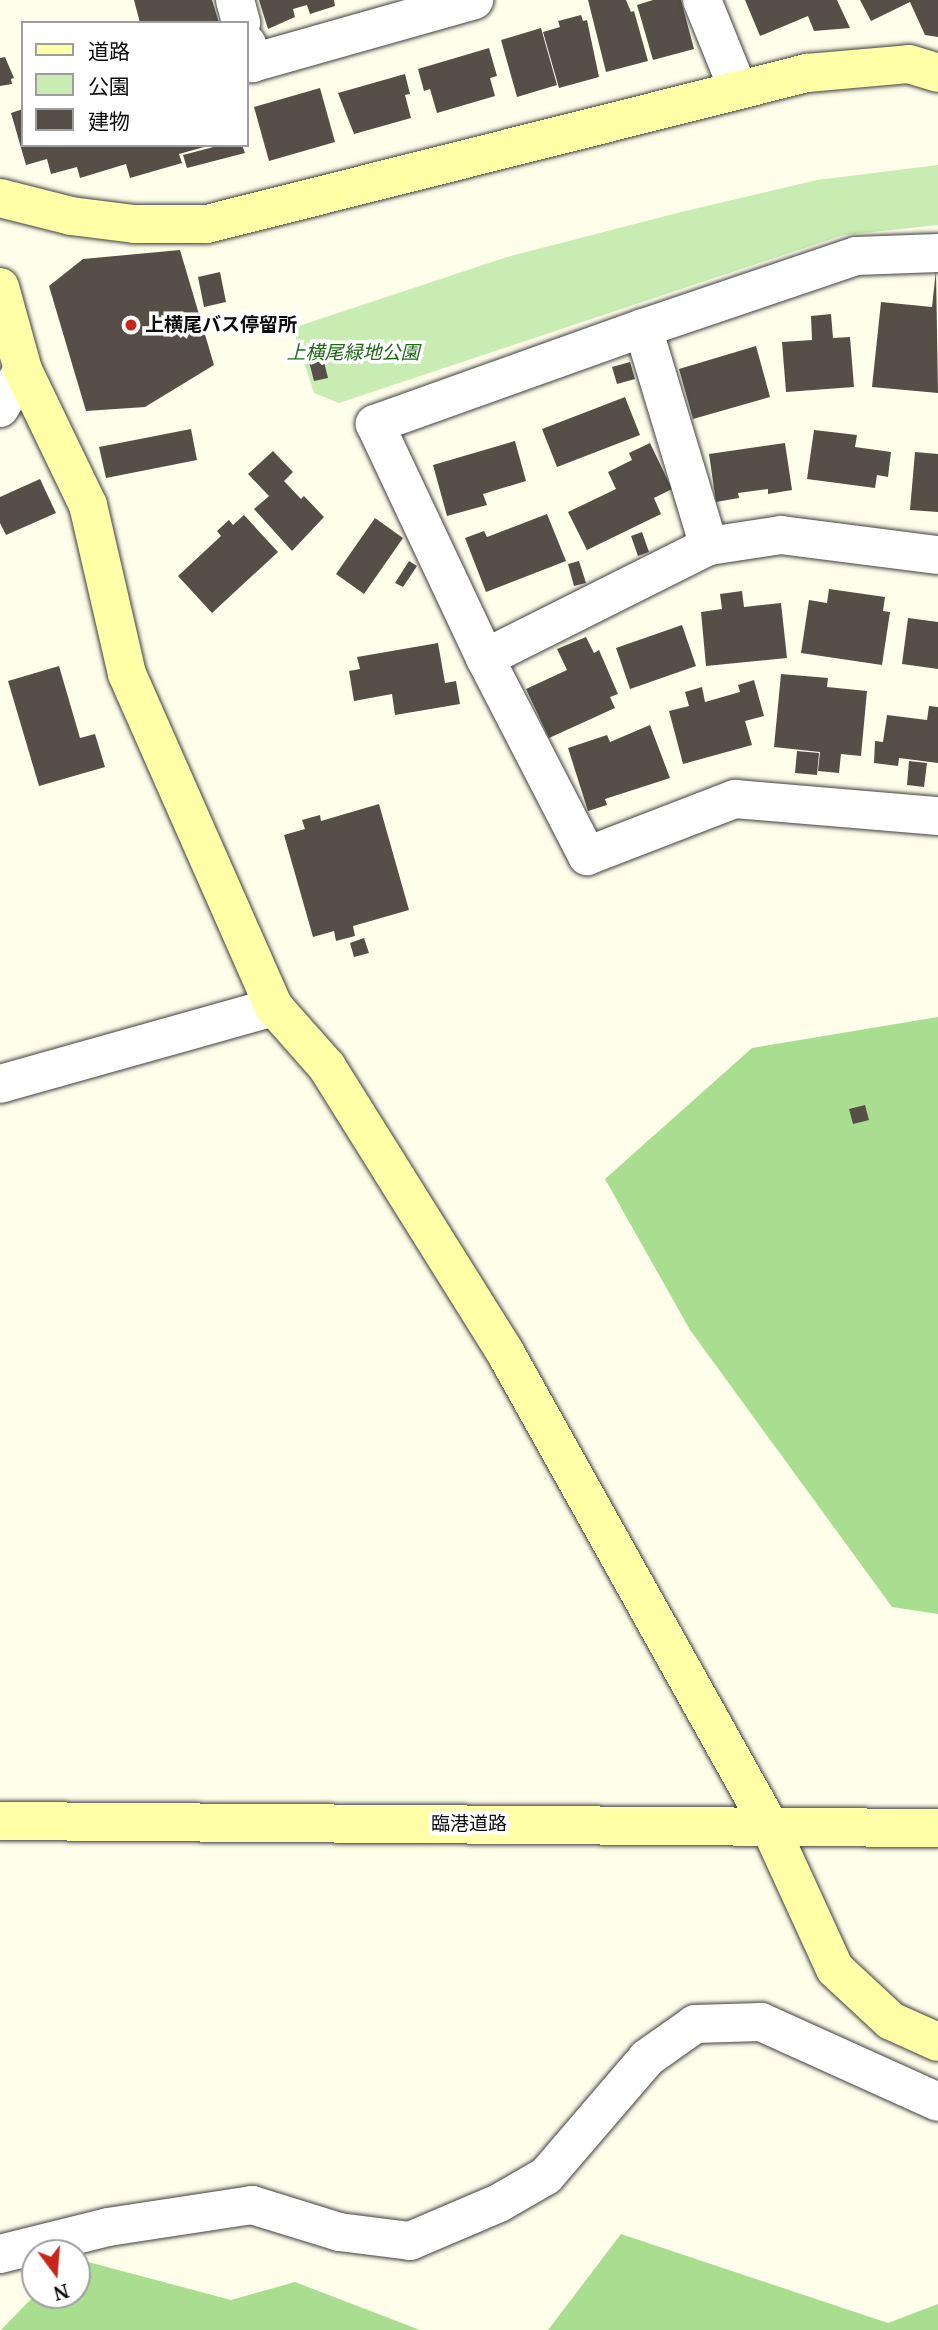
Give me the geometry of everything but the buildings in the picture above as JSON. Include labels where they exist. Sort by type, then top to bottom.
[{"type":"street","points":[[235,0],[240,21]]},
{"type":"street","points":[[248,48],[252,63],[474,0]]},
{"type":"street","points":[[702,0],[738,89]]},
{"type":"street","points":[[0,198],[71,216],[135,223],[207,224],[807,73],[909,64],[938,73]]},
{"type":"street","points":[[938,253],[856,256],[643,328],[375,424],[485,658],[587,856],[734,799],[938,816]]},
{"type":"street","points":[[0,287],[12,374],[88,505],[127,674],[274,1007],[327,1067],[505,1352],[769,1825],[835,1969],[891,2021],[938,2042]]},
{"type":"street","points":[[643,328],[709,545]]},
{"type":"street","points":[[0,408],[12,374]]},
{"type":"street","points":[[485,658],[709,545],[781,535],[938,555]]},
{"type":"street","points":[[0,1084],[274,1007]]},
{"type":"street","name":"臨港道路","points":[[0,1821],[938,1828]]},
{"type":"street","points":[[0,2254],[108,2227],[252,2205],[339,2232],[410,2241],[499,2203],[547,2176],[647,2058],[695,2024],[761,2022],[938,2102]]},
{"type":"green space","name":"上横尾緑地公園","points":[[938,165],[938,225],[844,235],[339,403],[314,393],[293,328],[507,257],[681,212],[817,180]]},
{"type":"green space","points":[[938,1017],[938,1614],[892,1607],[690,1330],[605,1179],[752,1048]]},
{"type":"green space","points":[[621,2234],[888,2323],[938,2304],[938,2330],[548,2330]]},
{"type":"green space","points":[[91,2263],[231,2300],[295,2282],[420,2330],[1,2330],[21,2309],[91,2309]]},
{"type":"place","name":"上横尾バス停留所","points":[[131,325]]}]
